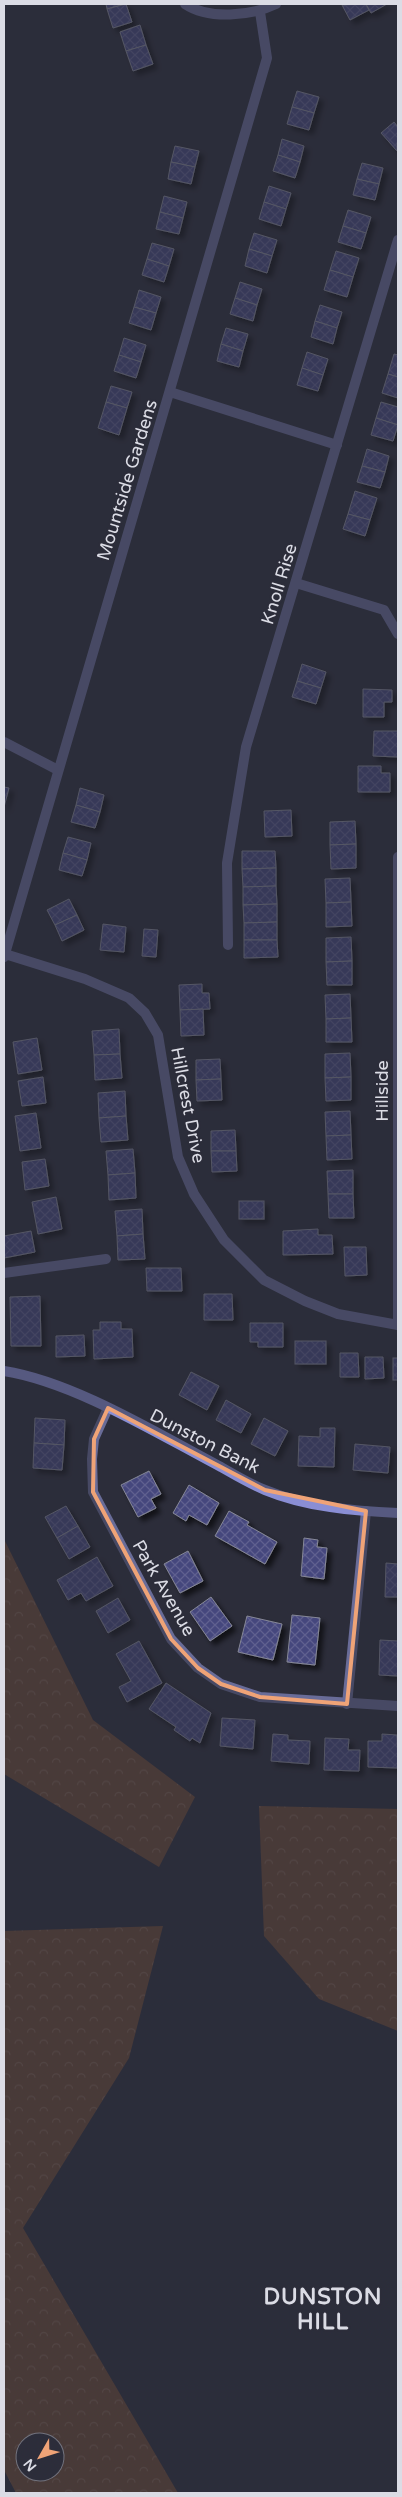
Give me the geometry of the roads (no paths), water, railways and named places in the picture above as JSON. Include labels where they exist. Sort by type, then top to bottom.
[{"type":"street","points":[[185,4],[211,14],[260,12],[276,4]]},
{"type":"street","name":"Mountside Gardens","points":[[4,955],[267,58],[260,12]]},
{"type":"street","name":"Knoll Rise","points":[[228,945],[227,863],[246,747],[398,240]]},
{"type":"street","points":[[170,392],[337,444]]},
{"type":"street","points":[[296,584],[384,610],[398,634]]},
{"type":"street","points":[[4,742],[58,770]]},
{"type":"street","name":"Hillside","points":[[398,856],[398,1325]]},
{"type":"street","name":"Hillcrest Drive","points":[[4,955],[85,978],[129,998],[145,1013],[158,1034],[178,1157],[194,1194],[224,1240],[264,1280],[305,1301],[338,1314],[398,1325]]},
{"type":"street","points":[[4,1273],[106,1259]]},
{"type":"street","name":"Dunston Bank","points":[[4,1371],[34,1378],[108,1408],[265,1490],[299,1501],[366,1511],[398,1513]]},
{"type":"street","name":"Park Avenue","points":[[108,1408],[94,1439],[92,1459],[93,1492],[171,1640],[198,1668],[221,1684],[260,1697],[398,1706]]},
{"type":"street","points":[[347,1704],[366,1511]]},
{"type":"district","name":"DUNSTON HILL","points":[[323,2308]]}]
